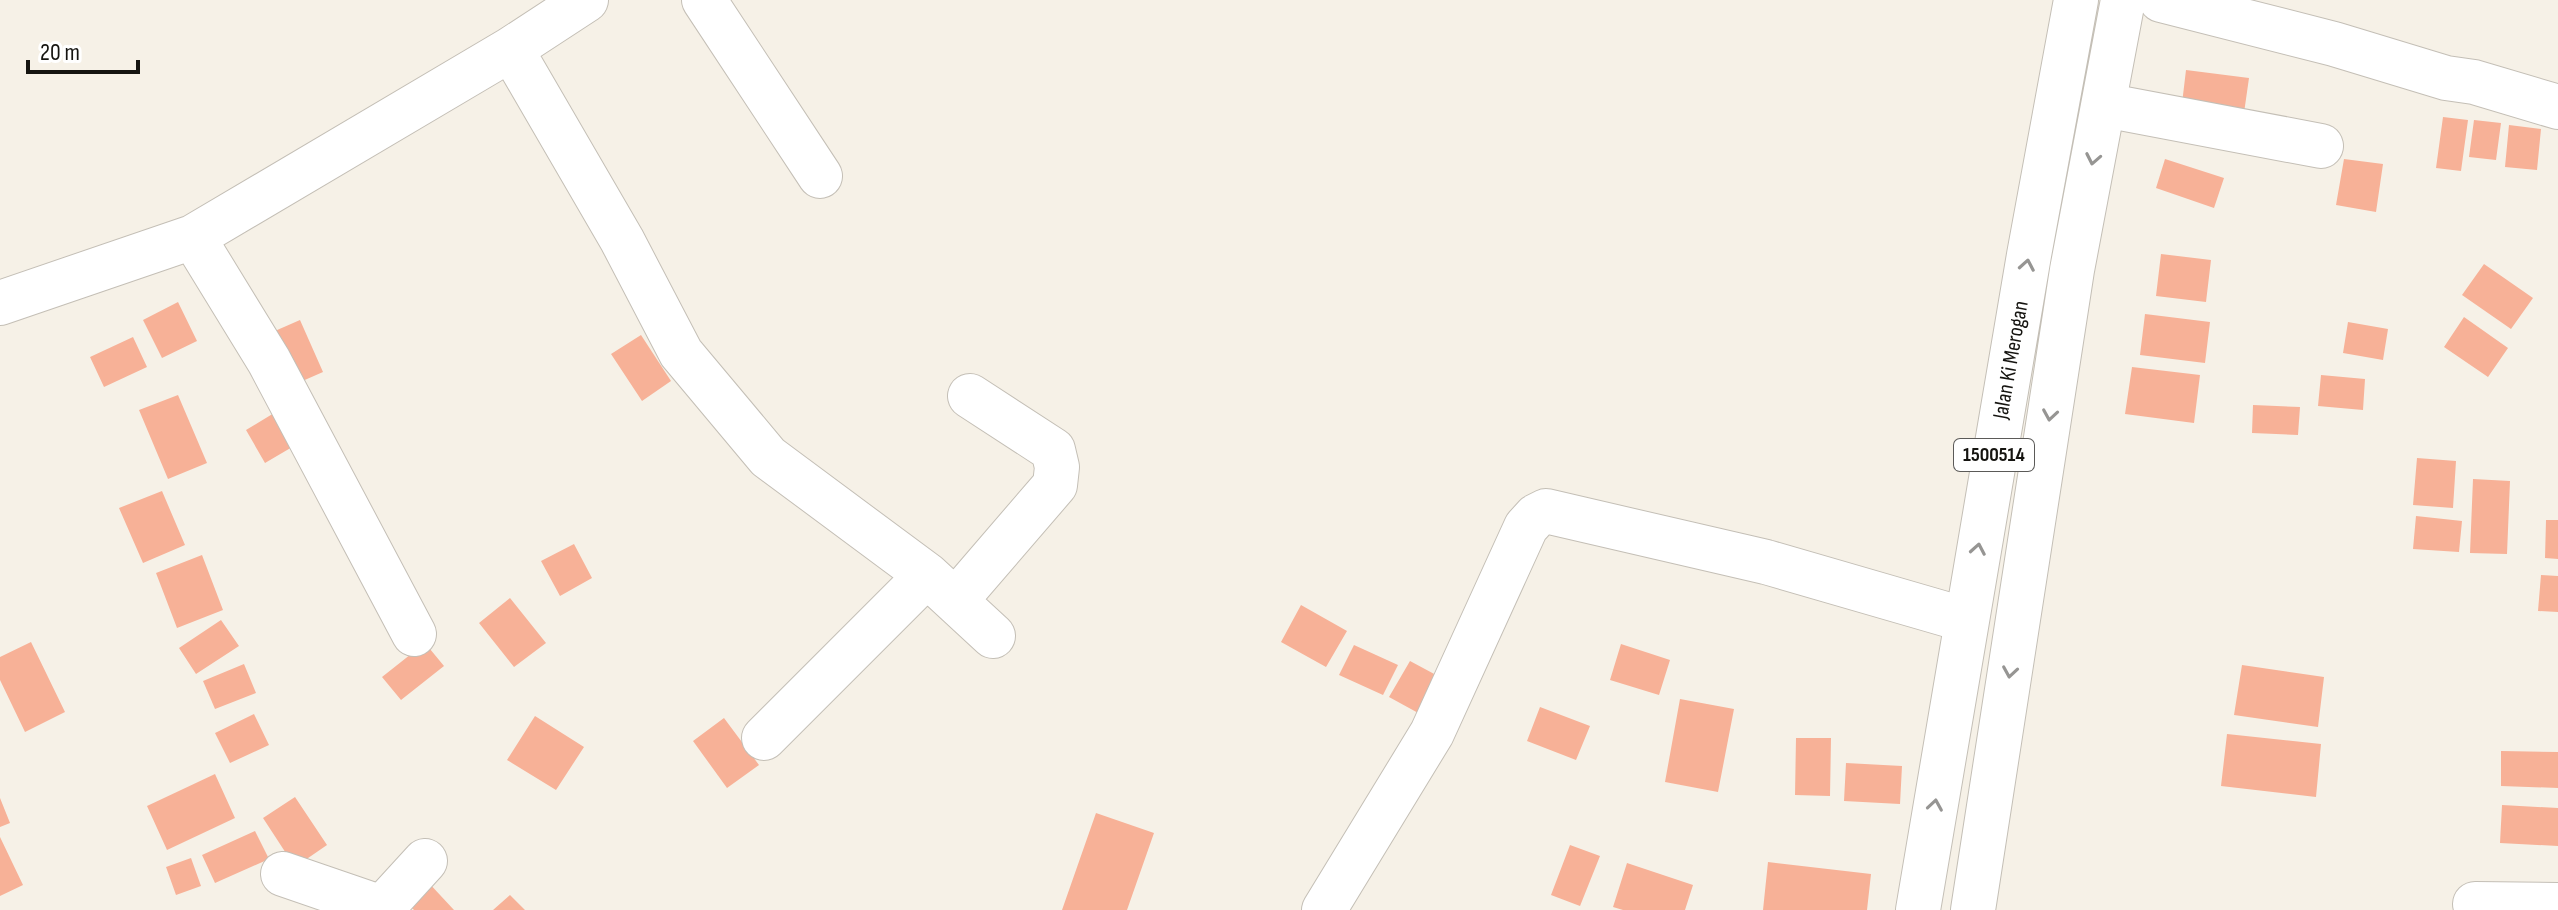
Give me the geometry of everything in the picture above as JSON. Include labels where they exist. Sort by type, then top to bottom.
[{"type":"main road","points":[[0,303],[193,237],[511,49],[586,0]]},
{"type":"main road","points":[[704,0],[820,176]]},
{"type":"main road","name":"Jalan Ki Merogan","points":[[1918,910],[2076,0]]},
{"type":"main road","name":"Jalan Ki Merogan","points":[[1973,910],[2072,270],[2123,0]]},
{"type":"main road","points":[[2161,0],[2334,44],[2446,78],[2474,82],[2558,107]]},
{"type":"main road","points":[[511,49],[622,240],[681,353],[768,457],[942,587],[993,636]]},
{"type":"main road","points":[[2104,105],[2321,146]]},
{"type":"main road","points":[[193,237],[269,361],[318,449],[414,634]]},
{"type":"main road","points":[[764,738],[942,587],[1055,485],[1057,467],[1053,450],[970,396]]},
{"type":"main road","points":[[1324,910],[1432,733],[1526,527],[1546,511],[1766,562],[1966,620]]},
{"type":"main road","points":[[1926,858],[1980,857]]},
{"type":"main road","points":[[283,874],[385,909],[425,861]]},
{"type":"main road","points":[[2475,904],[2558,905]]},
{"type":"building","points":[[2186,70],[2249,78],[2243,120],[2181,112]]},
{"type":"building","points":[[2443,117],[2468,120],[2461,171],[2436,168]]},
{"type":"building","points":[[2474,120],[2501,123],[2496,160],[2469,157]]},
{"type":"building","points":[[2509,125],[2541,129],[2537,170],[2505,167]]},
{"type":"building","points":[[2165,159],[2224,178],[2214,208],[2156,188]]},
{"type":"building","points":[[2344,159],[2383,164],[2376,212],[2336,205]]},
{"type":"building","points":[[2161,254],[2211,260],[2206,302],[2156,296]]},
{"type":"building","points":[[2484,264],[2533,298],[2511,329],[2462,295]]},
{"type":"building","points":[[178,302],[197,341],[162,358],[143,320]]},
{"type":"building","points":[[2145,314],[2210,322],[2205,363],[2140,355]]},
{"type":"building","points":[[2464,317],[2508,348],[2488,377],[2444,347]]},
{"type":"building","points":[[300,320],[323,372],[291,386],[268,334]]},
{"type":"building","points":[[2348,322],[2388,329],[2383,360],[2343,353]]},
{"type":"building","points":[[641,335],[671,381],[642,401],[611,354]]},
{"type":"building","points":[[133,337],[147,367],[104,387],[90,357]]},
{"type":"building","points":[[2132,367],[2200,375],[2194,423],[2125,414]]},
{"type":"building","points":[[2321,375],[2365,379],[2363,410],[2318,406]]},
{"type":"building","points":[[178,395],[207,463],[168,479],[139,410]]},
{"type":"building","points":[[2253,405],[2300,407],[2298,435],[2252,433]]},
{"type":"building","points":[[279,410],[299,443],[265,463],[246,430]]},
{"type":"building","points":[[2417,458],[2456,461],[2453,508],[2413,505]]},
{"type":"building","points":[[2473,479],[2510,481],[2507,554],[2470,553]]},
{"type":"building","points":[[162,491],[185,545],[143,563],[119,508]]},
{"type":"building","points":[[2416,516],[2462,521],[2459,552],[2413,549]]},
{"type":"building","points":[[2546,520],[2558,520],[2558,559],[2545,558]]},
{"type":"building","points":[[574,544],[592,578],[560,596],[541,561]]},
{"type":"building","points":[[202,555],[223,610],[177,628],[156,573]]},
{"type":"building","points":[[2541,575],[2558,576],[2558,612],[2538,611]]},
{"type":"building","points":[[510,598],[546,643],[514,667],[479,623]]},
{"type":"building","points":[[1301,605],[1347,631],[1326,667],[1281,642]]},
{"type":"building","points":[[221,620],[239,646],[196,674],[179,648]]},
{"type":"building","points":[[31,642],[65,712],[25,732],[0,680],[0,657]]},
{"type":"building","points":[[425,643],[444,666],[401,700],[382,677]]},
{"type":"building","points":[[1621,644],[1670,660],[1659,695],[1610,680]]},
{"type":"building","points":[[1354,645],[1398,665],[1383,695],[1339,675]]},
{"type":"building","points":[[1410,661],[1451,683],[1431,720],[1389,697]]},
{"type":"building","points":[[244,664],[256,693],[215,709],[203,681]]},
{"type":"building","points":[[2242,665],[2324,677],[2318,727],[2234,715]]},
{"type":"building","points":[[1680,699],[1734,709],[1718,792],[1665,782]]},
{"type":"building","points":[[1540,707],[1590,726],[1576,760],[1527,741]]},
{"type":"building","points":[[254,714],[269,745],[230,763],[215,733]]},
{"type":"building","points":[[535,716],[584,747],[556,790],[507,760]]},
{"type":"building","points":[[724,718],[759,765],[727,788],[693,741]]},
{"type":"building","points":[[2227,734],[2321,744],[2316,797],[2221,786]]},
{"type":"building","points":[[1796,738],[1831,738],[1830,796],[1795,795]]},
{"type":"building","points":[[2501,751],[2558,752],[2558,788],[2501,786]]},
{"type":"building","points":[[1846,763],[1902,766],[1900,804],[1844,801]]},
{"type":"building","points":[[215,774],[235,818],[167,850],[147,806]]},
{"type":"building","points":[[295,797],[327,845],[295,867],[263,818]]},
{"type":"building","points":[[0,798],[10,823],[0,827]]},
{"type":"building","points":[[2502,805],[2558,808],[2558,846],[2500,843]]},
{"type":"building","points":[[1096,813],[1154,833],[1127,910],[1062,910]]},
{"type":"building","points":[[255,831],[269,859],[215,883],[202,855]]},
{"type":"building","points":[[0,837],[23,885],[0,896]]},
{"type":"building","points":[[1570,845],[1600,856],[1580,906],[1551,895]]},
{"type":"building","points":[[191,858],[201,886],[176,895],[166,867]]},
{"type":"building","points":[[1768,862],[1871,874],[1867,910],[1763,910]]},
{"type":"building","points":[[1627,863],[1693,885],[1685,910],[1623,910],[1613,907]]},
{"type":"building","points":[[427,881],[454,910],[414,910],[405,901]]},
{"type":"building","points":[[510,895],[525,910],[493,910]]}]
